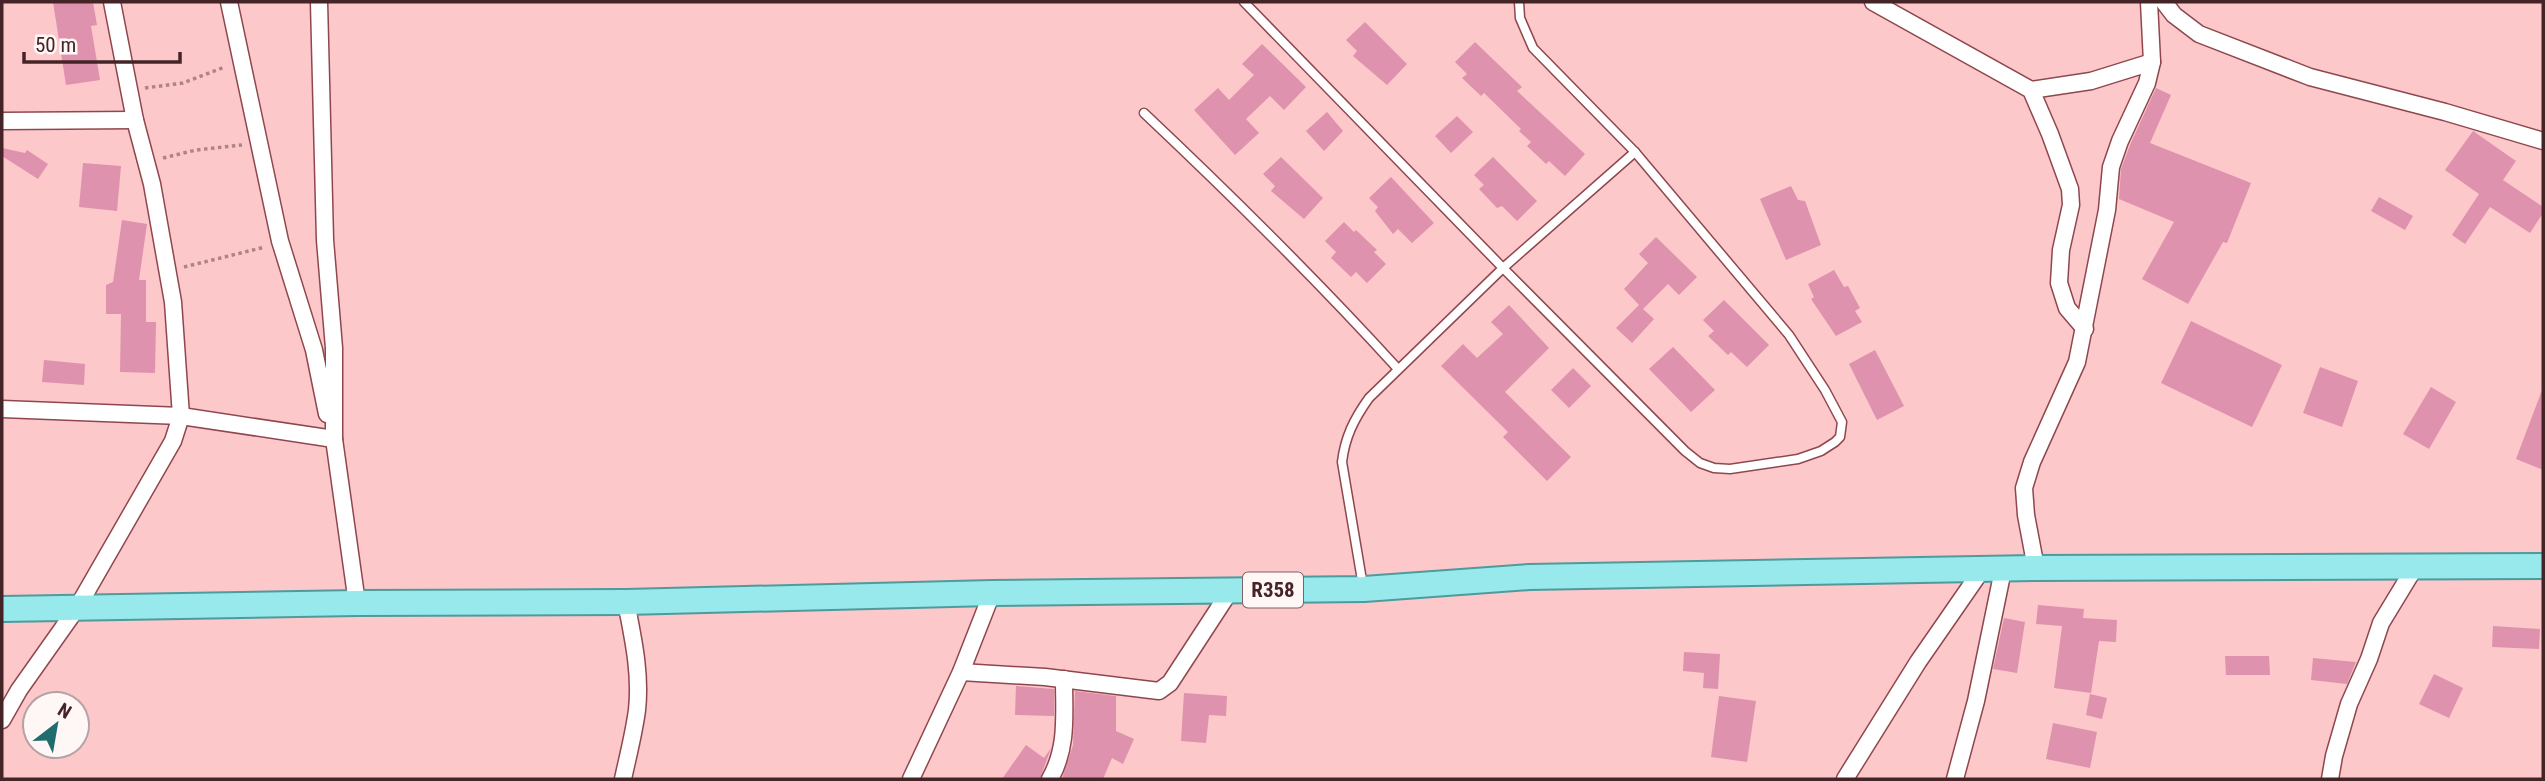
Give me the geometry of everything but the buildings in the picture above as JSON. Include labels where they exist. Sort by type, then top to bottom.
[{"type":"main road","name":"R358","points":[[2,609],[626,602],[992,593],[1364,589],[1529,577],[2036,569],[2543,566]]},
{"type":"street","points":[[2,720],[19,690],[77,608],[173,441],[181,416],[173,302],[112,2]]},
{"type":"street","points":[[229,2],[281,243],[314,351],[332,438],[356,603]]},
{"type":"street","points":[[318,2],[324,240],[334,348],[332,438]]},
{"type":"street","points":[[1873,2],[2031,90],[2070,189],[2071,205],[2061,250],[2059,283],[2067,308],[2085,329]]},
{"type":"street","points":[[2036,569],[2024,488],[2032,462],[2077,362],[2107,210],[2111,167],[2147,83],[2152,62],[2149,2]]},
{"type":"street","points":[[2164,2],[2174,15],[2199,34],[2310,77],[2445,111],[2543,141]]},
{"type":"street","points":[[2031,90],[2091,81],[2152,62]]},
{"type":"street","points":[[2,121],[135,120]]},
{"type":"street","points":[[2,409],[181,416],[332,438]]},
{"type":"street","points":[[2330,779],[2349,704],[2381,623],[2415,567]]},
{"type":"street","points":[[1846,779],[1917,662],[1992,570]]},
{"type":"street","points":[[1955,779],[1976,701],[1992,570]]},
{"type":"street","points":[[961,672],[1064,679],[1159,691],[1170,683],[1230,591]]},
{"type":"street","points":[[911,779],[961,672],[992,593]]},
{"type":"street","points":[[623,779],[637,710],[638,685],[637,659],[626,602]]},
{"type":"street","points":[[1050,779],[1060,761],[1063,742],[1064,679]]},
{"type":"lane","points":[[1244,2],[1503,268],[1700,463],[1714,468],[1730,469],[1798,459],[1821,451],[1835,442],[1840,437],[1842,422],[1825,390],[1788,335],[1635,152],[1533,48],[1520,18],[1519,2]]},
{"type":"lane","points":[[1144,113],[1250,214],[1338,303],[1398,369]]},
{"type":"lane","points":[[1364,589],[1342,462],[1344,441],[1355,418],[1369,398],[1503,268],[1635,152]]},
{"type":"path","points":[[129,90],[183,83],[219,68],[243,63]]},
{"type":"path","points":[[146,161],[196,150],[221,149],[258,142]]},
{"type":"path","points":[[167,272],[281,243]]}]
